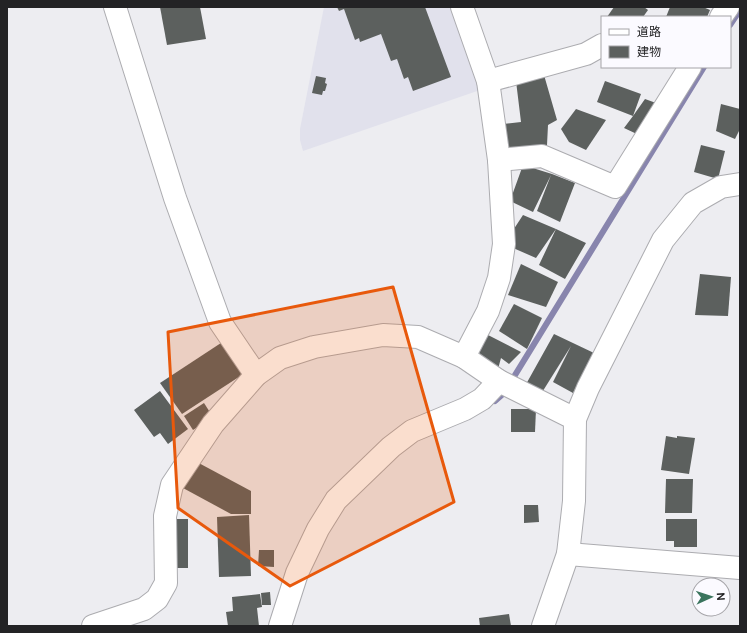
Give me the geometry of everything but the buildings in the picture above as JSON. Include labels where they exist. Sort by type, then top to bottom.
[{"type":"street","points":[[115,7],[175,198],[220,322],[256,375]]},
{"type":"street","points":[[462,7],[488,81],[499,160],[504,244],[500,278],[488,311],[464,357]]},
{"type":"street","points":[[722,16],[728,7]]},
{"type":"street","points":[[488,81],[586,54],[601,46]]},
{"type":"street","points":[[499,160],[542,156],[615,187],[689,68]]},
{"type":"street","points":[[543,626],[568,554],[574,501],[575,419],[588,388],[663,240],[693,203],[721,188],[740,184]]},
{"type":"street","points":[[93,626],[145,618],[144,609],[156,599],[166,583],[166,516],[172,485],[213,424],[256,375],[280,358],[314,347],[383,334],[418,337],[464,357],[506,384],[575,419]]},
{"type":"street","points":[[280,626],[296,573],[318,529],[336,500],[391,447],[412,431],[465,409],[506,384]]},
{"type":"street","points":[[568,554],[740,568]]},
{"type":"highlighted area","points":[[393,287],[454,502],[290,586],[178,508],[168,332]]},
{"type":"shaded area","points":[[324,7],[454,7],[483,89],[303,151],[300,140],[300,129]]},
{"type":"waterway","points":[[731,24],[740,10]]},
{"type":"waterway","points":[[495,401],[504,393],[703,68]]}]
